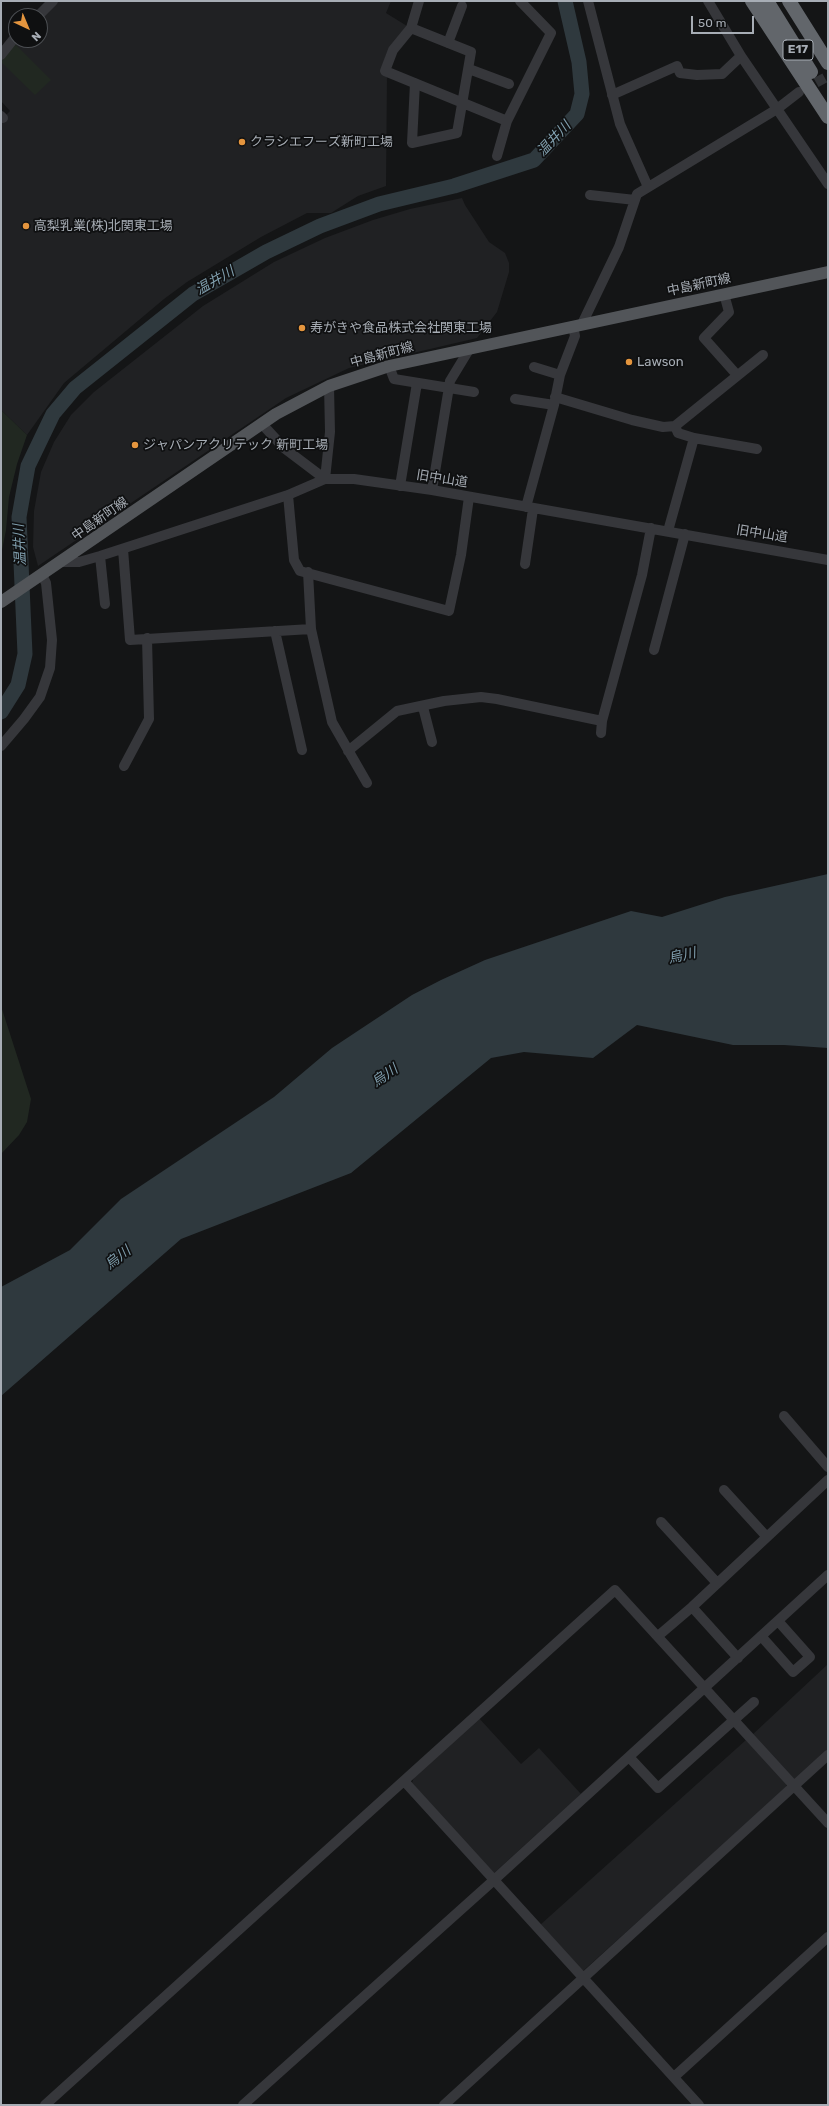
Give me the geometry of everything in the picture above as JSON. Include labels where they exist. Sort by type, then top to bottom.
[{"type":"highway","points":[[752,1],[828,117]]},
{"type":"highway","name":"E17","points":[[767,1],[828,100]]},
{"type":"highway","name":"E17","points":[[789,1],[828,63]]},
{"type":"main road","name":"中島新町線","points":[[1,602],[262,424],[291,405],[329,386],[389,366],[828,272]]},
{"type":"street","points":[[419,1],[411,28],[393,50],[385,70],[507,122]]},
{"type":"street","points":[[497,156],[507,122],[552,33],[521,1]]},
{"type":"street","points":[[588,1],[620,124],[648,187]]},
{"type":"street","points":[[708,1],[741,56],[828,184]]},
{"type":"street","points":[[448,43],[462,6]]},
{"type":"street","points":[[411,28],[471,52],[457,133],[412,143],[415,83]]},
{"type":"street","points":[[1,55],[8,46]]},
{"type":"street","points":[[612,95],[677,66],[680,72],[696,75],[722,74],[741,56]]},
{"type":"street","points":[[469,69],[509,84]]},
{"type":"street","points":[[525,564],[530,508],[560,375],[578,325],[619,247],[637,194],[777,109],[799,92]]},
{"type":"street","points":[[590,196],[635,200]]},
{"type":"street","points":[[724,294],[729,312],[704,338],[737,375]]},
{"type":"street","points":[[432,490],[448,387],[450,381],[470,348]]},
{"type":"street","points":[[515,398],[554,401],[663,427],[675,426],[693,414],[737,375],[764,356]]},
{"type":"street","points":[[389,366],[394,379],[474,392]]},
{"type":"street","points":[[534,367],[560,375]]},
{"type":"street","points":[[400,486],[417,383]]},
{"type":"street","points":[[326,479],[330,432],[329,386]]},
{"type":"street","points":[[262,424],[284,448],[326,479]]},
{"type":"street","points":[[675,426],[678,433],[694,438],[758,449]]},
{"type":"street","points":[[668,531],[694,438]]},
{"type":"street","name":"旧中山道","points":[[61,562],[79,562],[123,549],[288,495],[326,479],[354,480],[432,490],[828,560]]},
{"type":"street","points":[[288,495],[294,560],[300,571],[449,611],[460,555],[469,496]]},
{"type":"street","points":[[601,733],[602,721],[642,575],[651,528]]},
{"type":"street","points":[[654,650],[685,534]]},
{"type":"street","points":[[123,549],[130,640],[311,629]]},
{"type":"street","points":[[100,556],[105,604]]},
{"type":"street","points":[[308,572],[311,629],[332,722],[366,783]]},
{"type":"street","points":[[1,746],[40,697],[50,668],[52,640],[46,583],[39,576]]},
{"type":"street","points":[[276,631],[302,750]]},
{"type":"street","points":[[124,766],[149,719],[147,638]]},
{"type":"street","points":[[348,751],[397,712],[444,701],[481,697],[602,721]]},
{"type":"street","points":[[423,707],[432,742]]},
{"type":"street","points":[[784,1416],[828,1467]]},
{"type":"street","points":[[658,1636],[692,1607],[766,1536],[828,1480]]},
{"type":"street","points":[[724,1490],[766,1536]]},
{"type":"street","points":[[661,1522],[717,1583]]},
{"type":"street","points":[[243,2105],[494,1880],[828,1575]]},
{"type":"street","points":[[46,2105],[615,1590],[733,1721],[828,1823]]},
{"type":"street","points":[[692,1607],[738,1658]]},
{"type":"street","points":[[761,1636],[793,1672],[810,1657],[778,1621]]},
{"type":"street","points":[[629,1757],[658,1788],[754,1702]]},
{"type":"street","points":[[444,2105],[827,1756]]},
{"type":"street","points":[[404,1781],[698,2105]]},
{"type":"street","points":[[674,2077],[828,1937]]},
{"type":"shaded area","points":[[57,1],[391,1],[386,13],[407,26],[387,53],[380,73],[387,76],[386,186],[358,196],[331,213],[307,213],[261,237],[187,282],[164,299],[64,383],[27,435],[1,410],[1,120],[10,111],[1,101],[1,59],[10,48],[48,48],[48,9]]},
{"type":"shaded area","points":[[10,48],[19,48],[51,80],[35,95],[1,62]]},
{"type":"shaded area","points":[[462,198],[489,242],[505,253],[509,263],[509,272],[497,312],[477,338],[349,368],[286,398],[38,566],[33,547],[34,511],[41,472],[54,442],[71,415],[94,392],[203,306],[274,262],[325,238],[373,220],[410,209]]},
{"type":"shaded area","points":[[1,410],[27,435],[17,464],[9,497],[6,530],[1,555]]},
{"type":"shaded area","points":[[1,1006],[31,1099],[27,1122],[19,1135],[1,1154]]},
{"type":"shaded area","points":[[828,1664],[828,1750],[794,1782],[751,1736]]},
{"type":"shaded area","points":[[478,1717],[521,1764],[539,1748],[581,1794],[493,1874],[412,1783],[414,1777]]},
{"type":"shaded area","points":[[746,1740],[787,1783],[786,1788],[583,1971],[540,1925]]},
{"type":"water","name":"烏川","points":[[828,874],[828,1048],[784,1045],[733,1045],[637,1025],[593,1058],[524,1052],[491,1058],[351,1173],[181,1239],[1,1396],[1,1287],[70,1250],[121,1199],[274,1097],[332,1048],[412,995],[485,960],[631,911],[662,917],[725,897]]},
{"type":"waterway","name":"温井川","points":[[1,712],[18,685],[25,654],[19,517],[28,466],[53,414],[75,388],[193,294],[266,252],[320,226],[379,204],[454,186],[534,160],[577,114],[582,94],[579,62],[565,1]]},
{"type":"tunnel","points":[[803,90],[828,76]]},
{"type":"place","name":"クラシエフーズ新町工場","points":[[242,142]]},
{"type":"place","name":"高梨乳業(株)北関東工場","points":[[26,226]]},
{"type":"place","name":"寿がきや食品株式会社関東工場","points":[[302,328]]},
{"type":"place","name":"Lawson","points":[[629,362]]},
{"type":"place","name":"ジャパンアクリテック 新町工場","points":[[135,445]]}]
